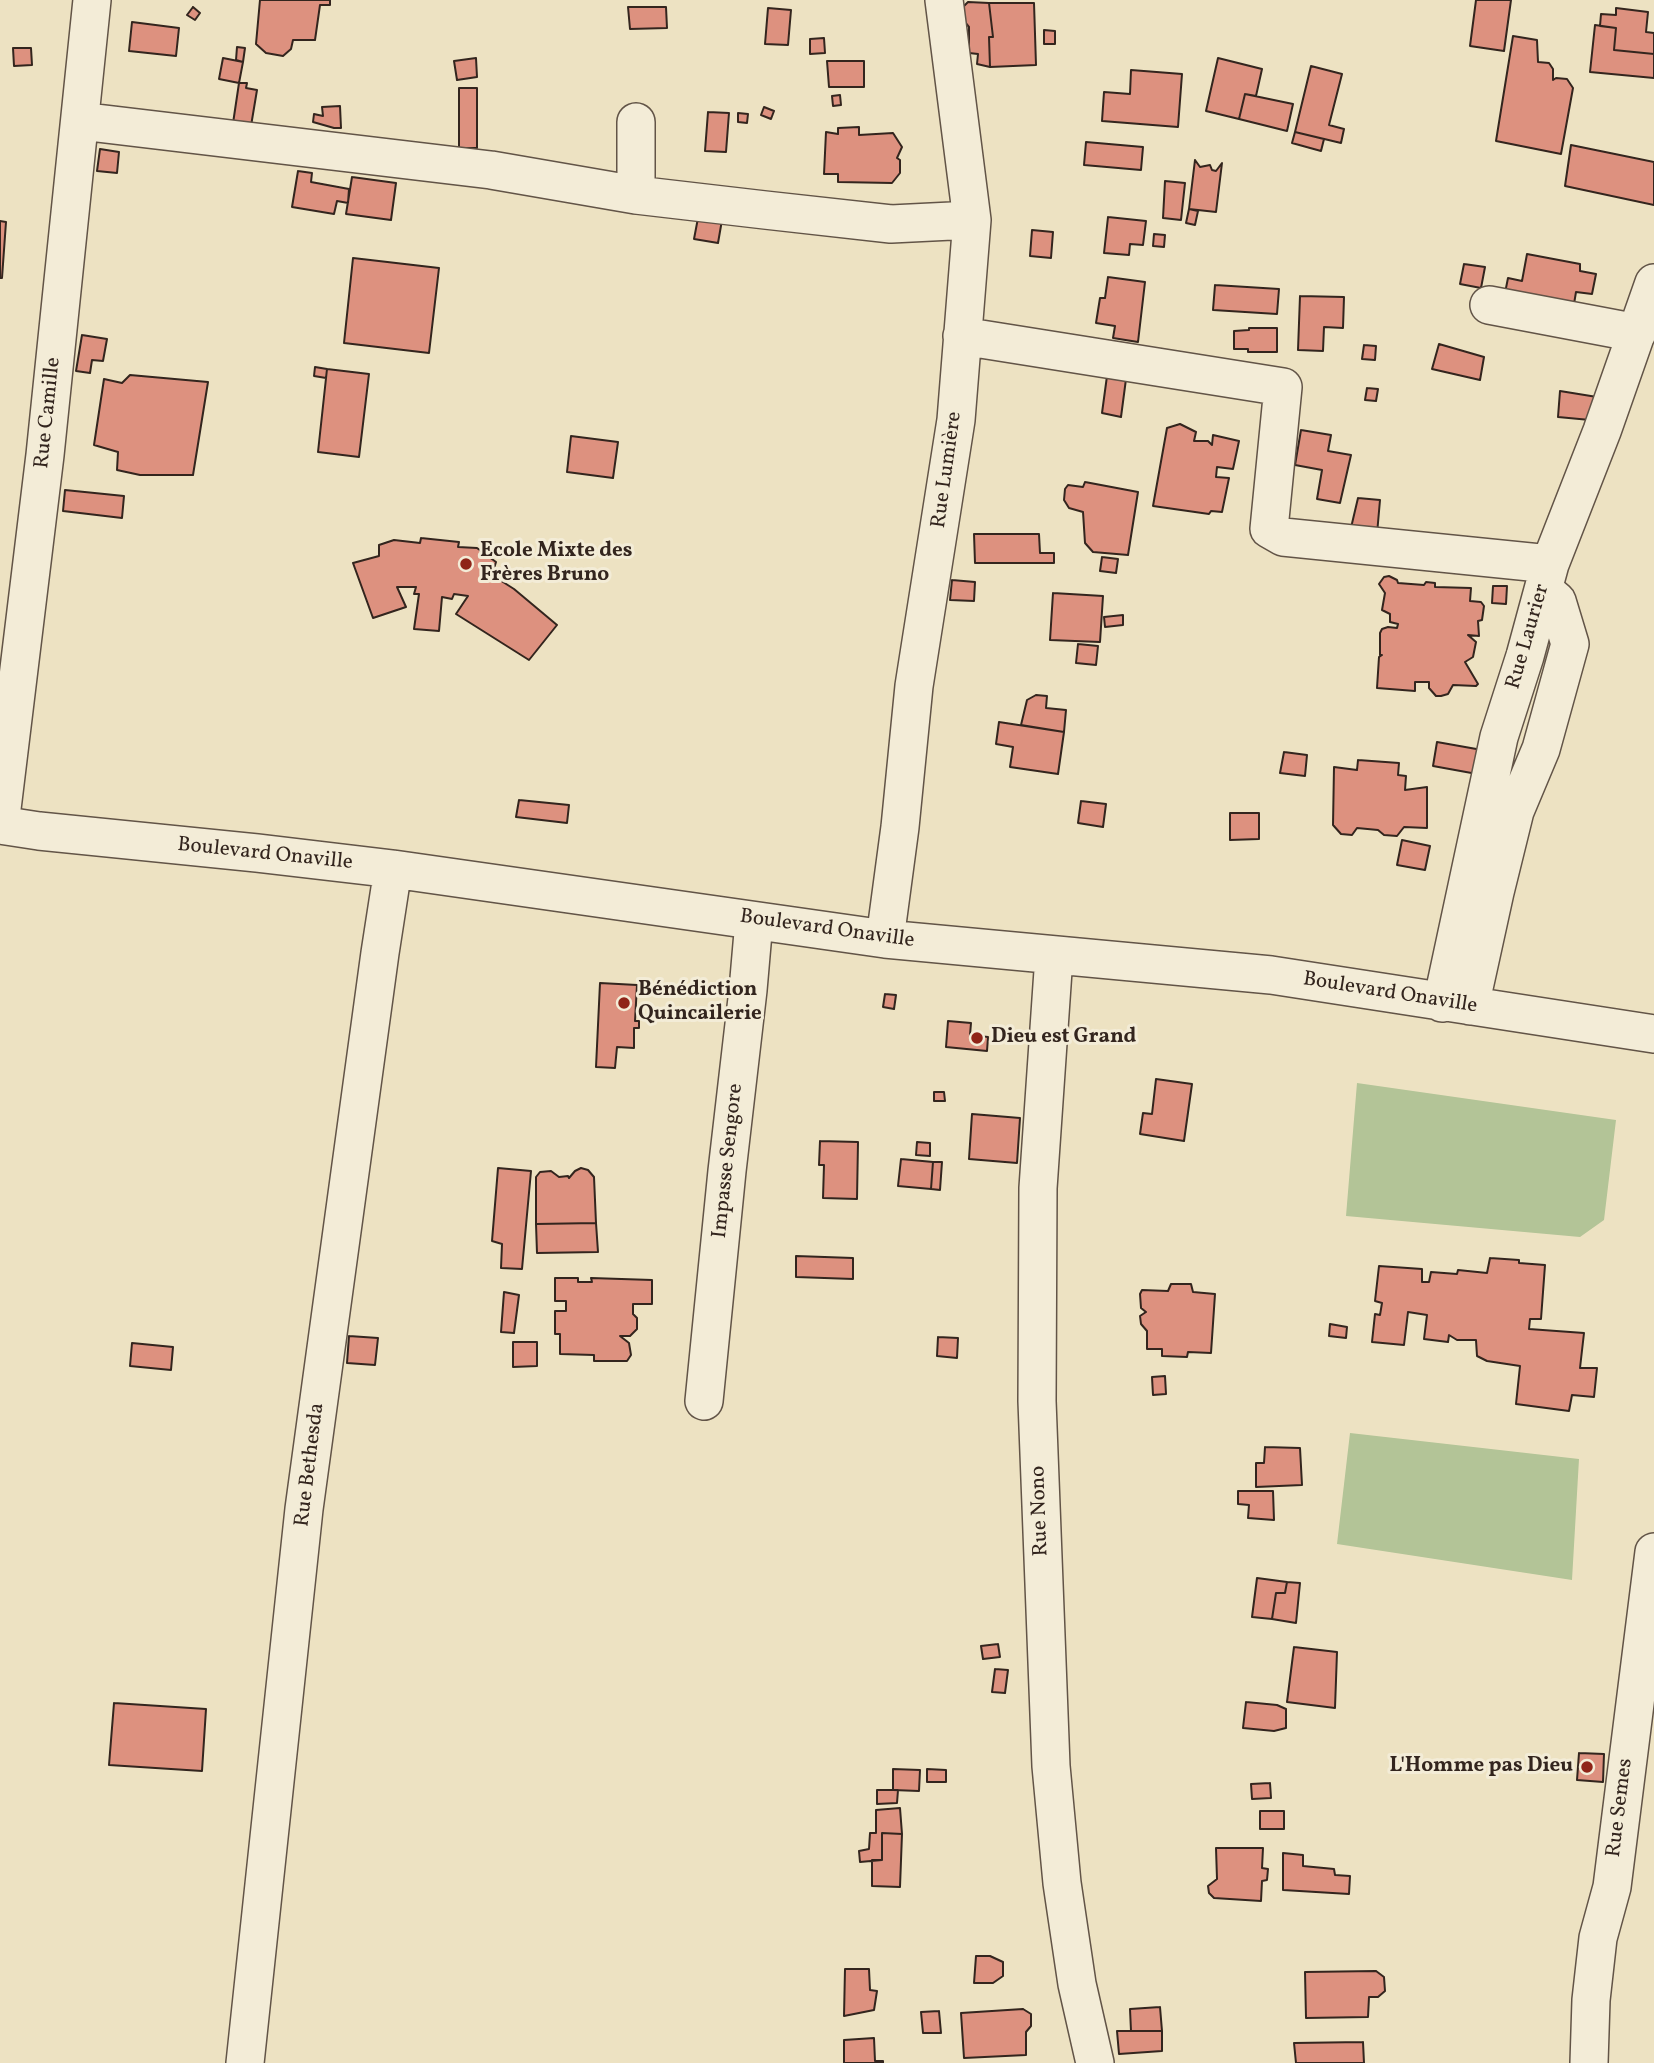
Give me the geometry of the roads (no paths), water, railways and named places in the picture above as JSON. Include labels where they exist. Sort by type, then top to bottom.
[{"type":"street","name":"Rue Camille","points":[[0,825],[46,455],[92,0]]},
{"type":"street","name":"Rue Lumière","points":[[885,939],[900,827],[914,686],[956,419],[972,220],[944,0]]},
{"type":"street","points":[[80,121],[491,170],[636,195],[891,224],[972,220]]},
{"type":"street","points":[[636,122],[636,195]]},
{"type":"street","name":"Rue Laurier","points":[[1456,1005],[1499,737],[1547,577],[1654,283]]},
{"type":"street","points":[[1489,304],[1637,333]]},
{"type":"street","points":[[962,337],[1283,387],[1269,529],[1283,537],[1547,577]]},
{"type":"street","name":"Boulevard Onaville","points":[[0,825],[393,869],[885,939],[1271,975],[1654,1034]]},
{"type":"street","name":"Rue Bethesda","points":[[246,2063],[304,1509],[393,869]]},
{"type":"street","name":"Impasse Sengore","points":[[704,1401],[754,921]]},
{"type":"street","name":"Rue Nono","points":[[1054,956],[1038,1188],[1037,1401],[1051,1766],[1062,1882],[1077,1984],[1095,2063]]},
{"type":"street","name":"Rue Semes","points":[[1589,2063],[1591,2000],[1598,1938],[1612,1887],[1654,1552]]},
{"type":"place","name":"Ecole Mixte des Frères Bruno","points":[[466,564]]},
{"type":"place","name":"Bénédiction Quincailerie","points":[[624,1003]]},
{"type":"place","name":"Dieu est Grand","points":[[977,1038]]},
{"type":"place","name":"L'Homme pas Dieu","points":[[1587,1767]]}]
